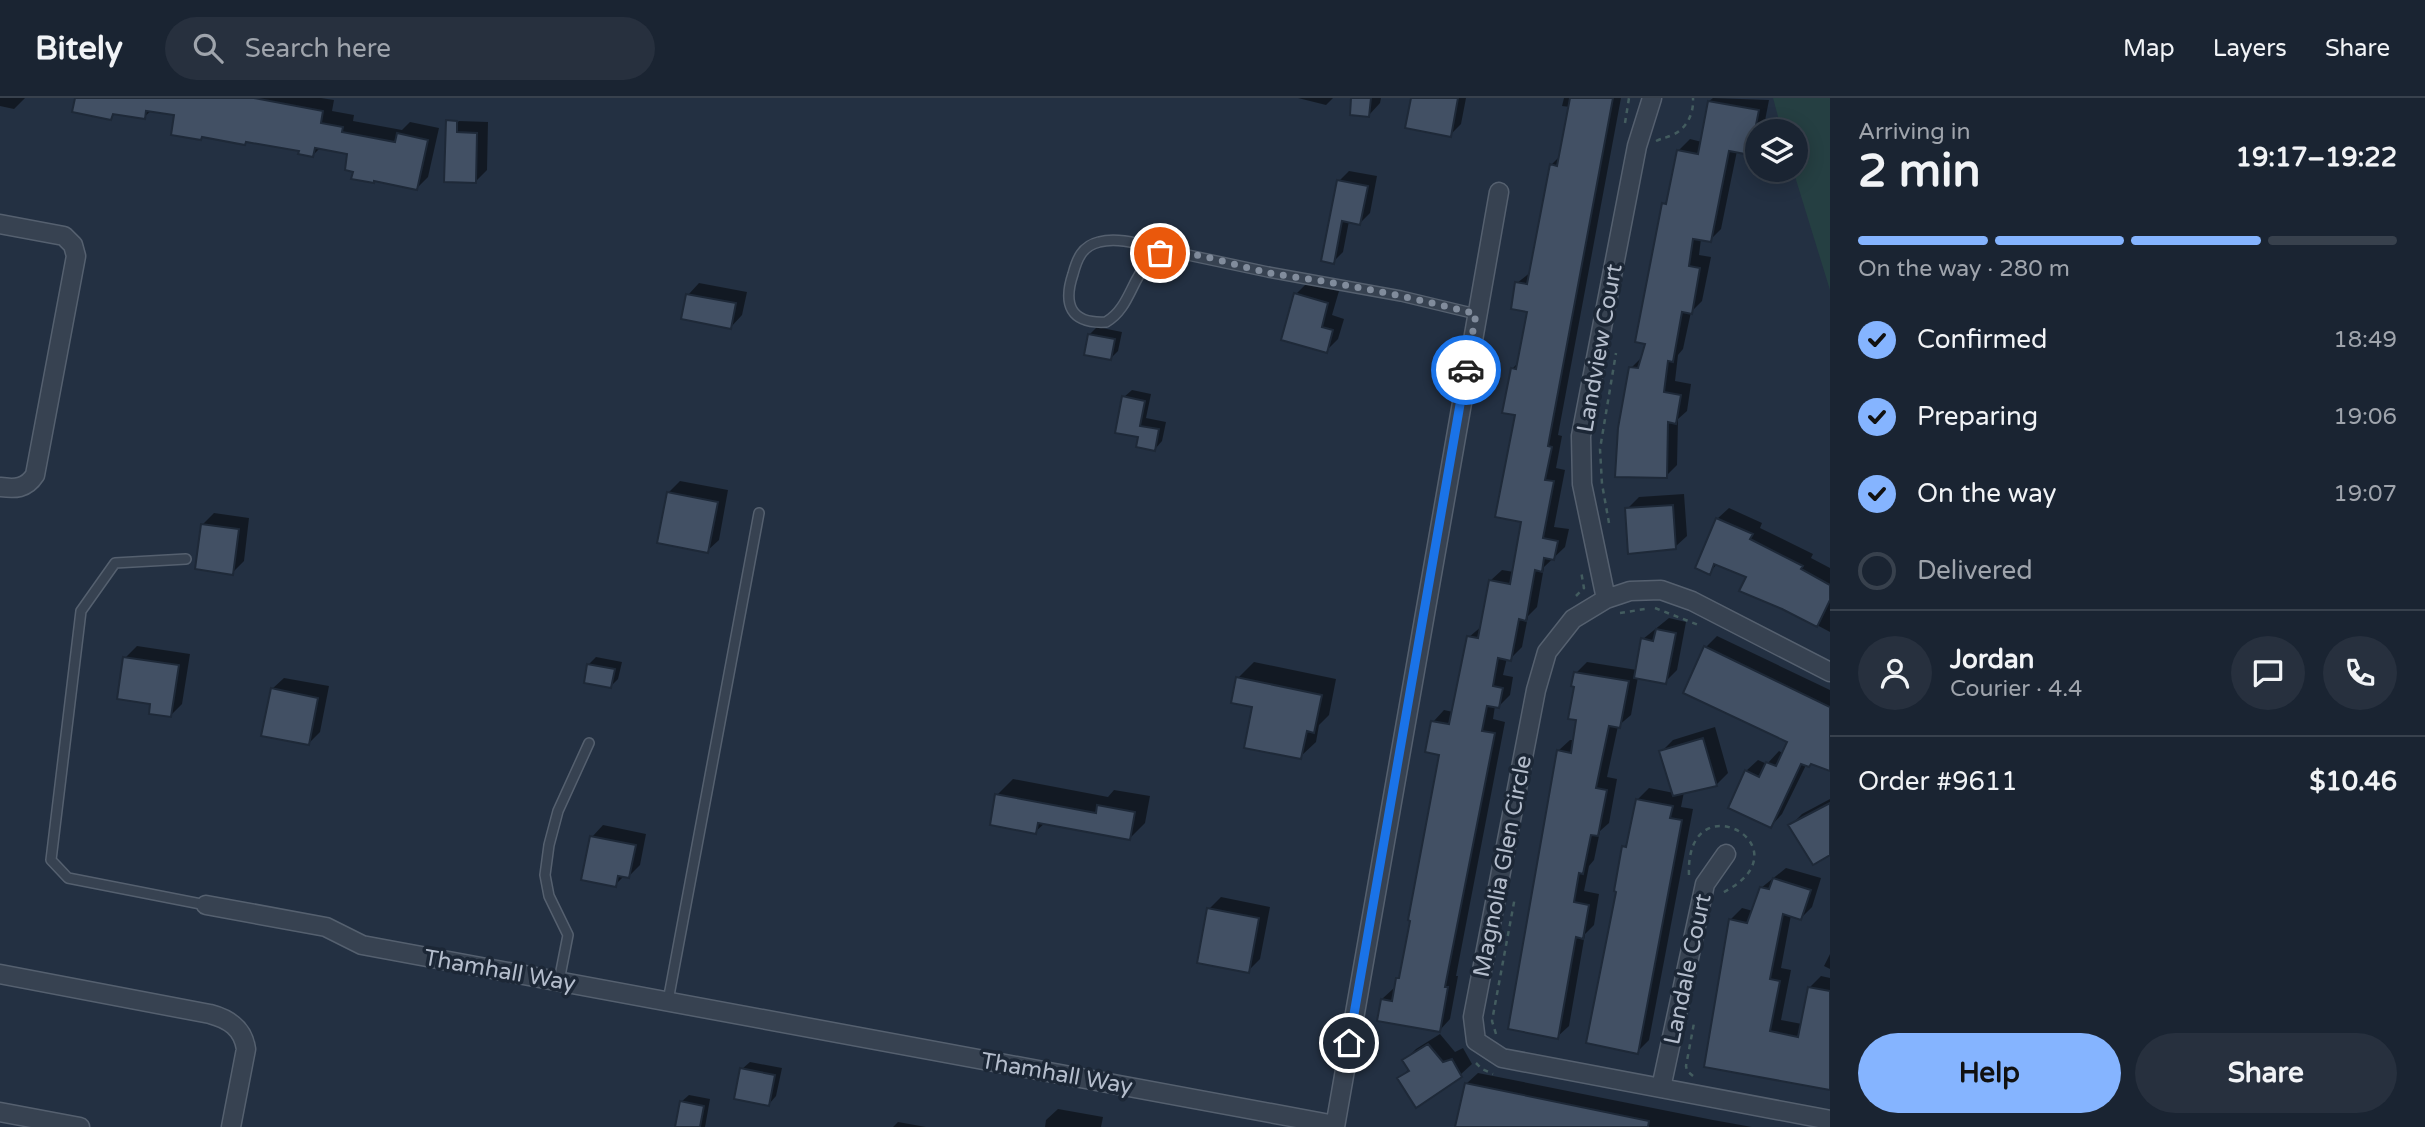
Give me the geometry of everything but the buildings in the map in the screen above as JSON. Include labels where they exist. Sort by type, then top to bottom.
[{"type":"street","name":"Landview Court","points":[[1610,607],[1582,484],[1581,436],[1637,146],[1652,98]]},
{"type":"street","points":[[1335,1126],[1499,192]]},
{"type":"street","points":[[0,224],[64,236],[74,244],[76,257],[35,475],[23,486],[11,489],[0,487]]},
{"type":"street","name":"Magnolia Glen Circle","points":[[1830,671],[1692,601],[1661,590],[1630,591],[1610,607],[1573,619],[1547,652],[1536,690],[1473,1017],[1476,1041],[1502,1059],[1830,1120]]},
{"type":"street","name":"Landale Court","points":[[1661,1088],[1705,884],[1727,854]]},
{"type":"street","name":"Thamhall Way","points":[[206,905],[326,927],[362,945],[1335,1126]]},
{"type":"street","points":[[0,974],[209,1014],[231,1022],[244,1039],[246,1049],[231,1127]]},
{"type":"street","points":[[0,1112],[80,1127]]},
{"type":"lane","points":[[1169,251],[1153,257],[1139,271],[1120,311],[1106,323],[1086,321],[1068,305],[1067,292],[1077,258],[1086,247],[1109,240],[1169,251],[1268,272],[1401,296],[1476,314]]},
{"type":"lane","points":[[668,1001],[759,513]]},
{"type":"lane","name":"Thamhall Way","points":[[186,559],[114,563],[81,611],[51,860],[68,878],[206,905]]},
{"type":"lane","points":[[559,981],[568,935],[549,896],[545,875],[558,811],[589,743]]},
{"type":"path","points":[[1623,135],[1629,98]]},
{"type":"path","points":[[1653,152],[1656,141],[1682,129],[1690,119],[1693,98]]},
{"type":"path","points":[[1611,533],[1602,484],[1600,449],[1617,346]]},
{"type":"path","points":[[1574,598],[1584,589],[1580,564]]},
{"type":"path","points":[[1610,607],[1657,608],[1708,630]]},
{"type":"path","points":[[1690,874],[1689,854],[1696,838],[1702,833],[1710,828],[1725,826],[1745,834],[1754,850],[1751,873],[1738,885],[1719,895],[1717,902]]},
{"type":"path","points":[[1504,1040],[1496,1034],[1492,1021],[1517,887]]},
{"type":"path","points":[[1696,1012],[1686,1066],[1691,1075],[1700,1079]]},
{"type":"path","points":[[1469,1056],[1482,1069],[1494,1074]]},
{"type":"green space","points":[[1773,98],[1830,98],[1830,290],[1797,182],[1808,182],[1808,119],[1779,119]]},
{"type":"way so far","points":[[1160,253],[1184,253],[1268,272],[1344,284],[1476,314],[1466,370]]},
{"type":"route","points":[[1349,1043],[1466,370]]}]
